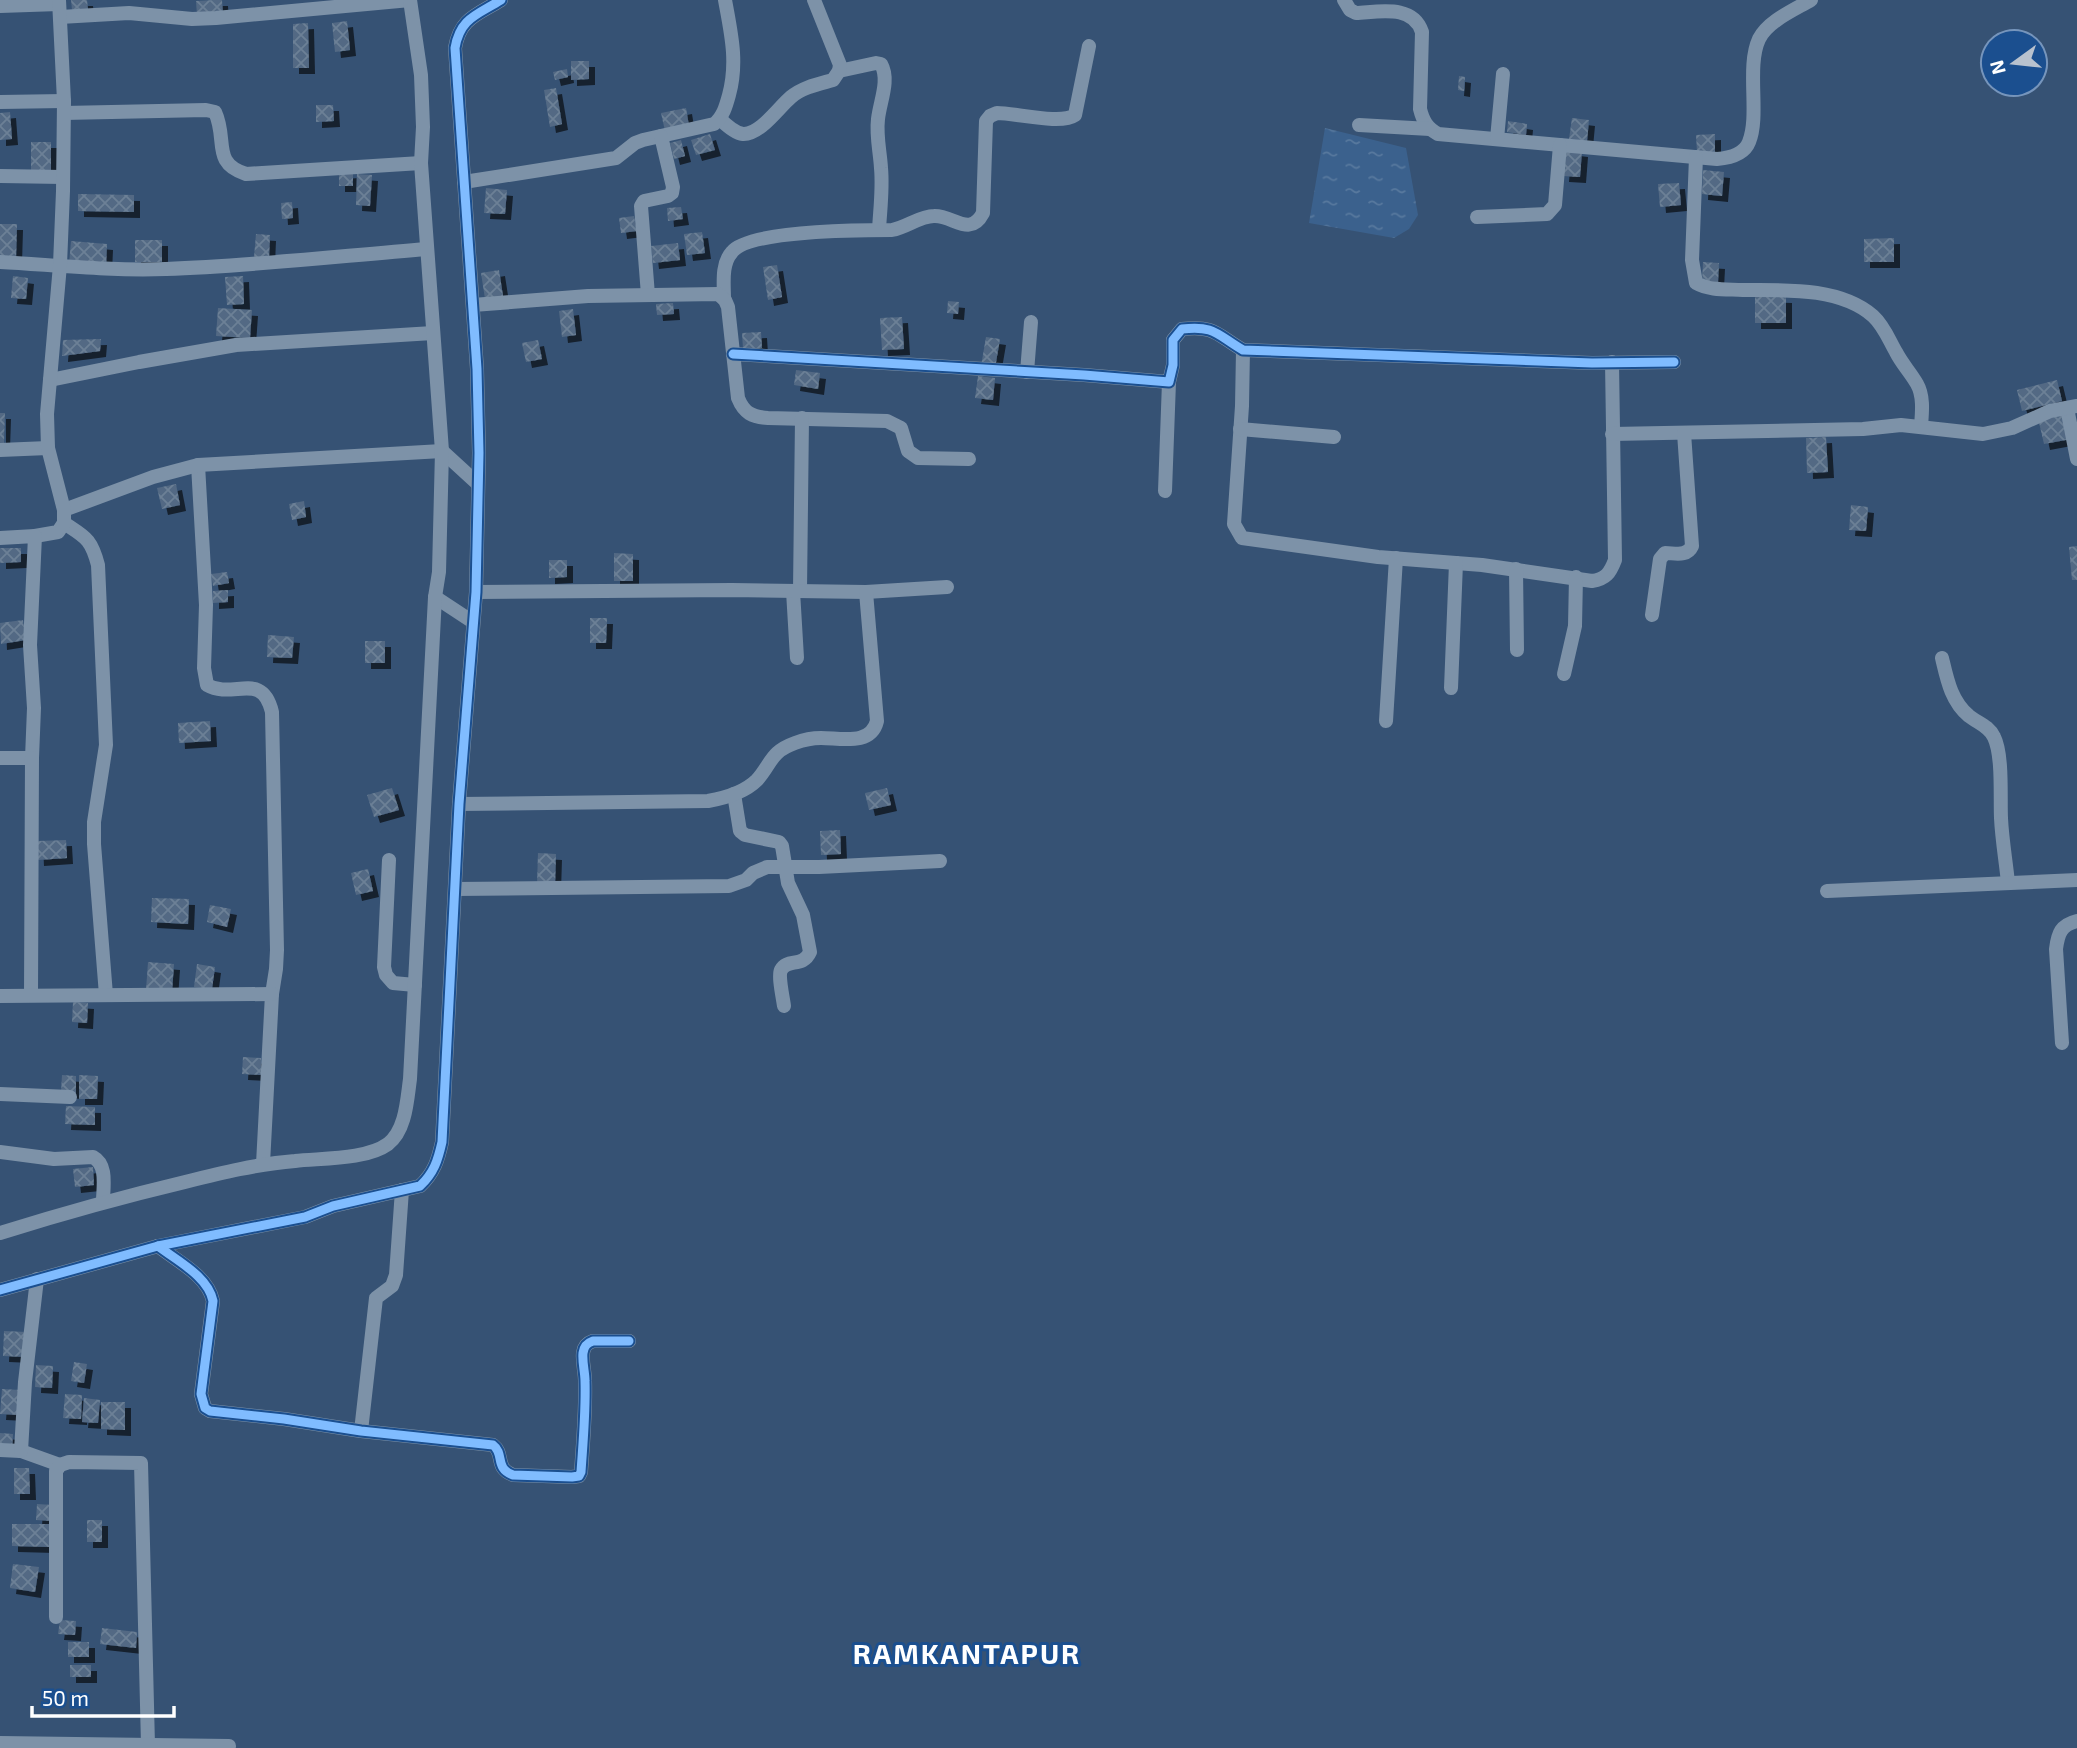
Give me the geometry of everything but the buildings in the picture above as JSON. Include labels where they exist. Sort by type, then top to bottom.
[{"type":"street","points":[[0,6],[59,7],[192,19],[410,0],[421,75],[421,163],[442,451],[439,572],[435,597],[410,1079],[404,1116],[397,1133],[389,1143],[358,1155],[263,1164],[103,1202],[0,1233]]},
{"type":"street","points":[[0,1290],[158,1246],[305,1217],[333,1206],[420,1186],[430,1176],[439,1158],[459,804],[476,592],[478,484],[473,305],[455,66],[457,35],[461,27],[501,0]]},
{"type":"street","points":[[464,182],[616,158],[635,143],[714,124],[720,119],[726,106],[735,66],[725,0]]},
{"type":"street","points":[[720,119],[734,131],[742,134],[752,132],[802,90],[833,80],[840,65],[814,0]]},
{"type":"street","points":[[1344,0],[1356,13],[1402,12],[1413,16],[1420,23],[1420,109],[1422,121],[1438,134],[1728,158],[1740,153],[1749,144],[1755,54],[1759,38],[1778,19],[1811,0]]},
{"type":"street","points":[[59,7],[64,107],[63,177],[60,265],[47,414],[48,448],[64,517],[88,540],[98,565],[106,745],[95,813],[94,844],[106,995]]},
{"type":"street","points":[[969,459],[918,458],[908,451],[901,428],[887,421],[768,418],[749,414],[742,408],[738,398],[724,299],[727,260],[735,247],[767,236],[902,228],[930,216],[966,225],[979,220],[982,213],[986,121],[997,113],[1064,119],[1075,115],[1089,46]]},
{"type":"street","points":[[839,71],[876,63],[881,64],[883,69],[885,78],[877,138],[882,173],[879,230]]},
{"type":"street","points":[[1497,139],[1503,74]]},
{"type":"street","points":[[0,102],[215,112],[220,123],[226,163],[232,169],[246,174],[421,163]]},
{"type":"street","points":[[1359,125],[1430,130]]},
{"type":"street","points":[[648,295],[641,206],[644,201],[668,196],[673,187],[662,136]]},
{"type":"street","points":[[1477,217],[1547,214],[1555,205],[1560,145]]},
{"type":"street","points":[[1696,157],[1692,260],[1696,283],[1704,288],[1806,290],[1847,300],[1872,315],[1886,332],[1905,368],[1917,383],[1922,406],[1922,426]]},
{"type":"street","points":[[0,176],[63,177]]},
{"type":"street","points":[[0,262],[110,269],[165,269],[427,249]]},
{"type":"street","points":[[473,305],[588,296],[718,294],[724,299]]},
{"type":"street","points":[[1027,372],[1031,322]]},
{"type":"street","points":[[1165,491],[1173,340],[1182,329],[1212,330],[1243,350],[1674,362]]},
{"type":"street","points":[[50,380],[236,345],[433,333]]},
{"type":"street","points":[[1243,350],[1234,524],[1242,538],[1396,558],[1516,569],[1592,581],[1602,580],[1615,560],[1612,362]]},
{"type":"street","points":[[733,354],[1169,382]]},
{"type":"street","points":[[1612,434],[1863,429],[1901,425],[1983,434],[2012,428],[2040,415],[2072,407],[2077,460]]},
{"type":"street","points":[[797,658],[802,418]]},
{"type":"street","points":[[1240,429],[1334,437]]},
{"type":"street","points":[[1652,615],[1660,559],[1665,553],[1685,553],[1692,546],[1684,433]]},
{"type":"street","points":[[0,450],[48,448]]},
{"type":"street","points":[[0,538],[58,532],[64,517],[153,477],[198,465],[442,451],[478,484]]},
{"type":"street","points":[[198,465],[206,605],[204,668],[207,685],[217,689],[258,690],[266,695],[272,712],[277,950],[272,994],[263,1164]]},
{"type":"street","points":[[31,995],[34,708],[30,645],[35,536]]},
{"type":"street","points":[[1386,721],[1396,558]]},
{"type":"street","points":[[1451,688],[1456,563]]},
{"type":"street","points":[[1516,569],[1517,650]]},
{"type":"street","points":[[1564,674],[1575,626],[1576,578]]},
{"type":"street","points":[[476,592],[866,592],[947,587]]},
{"type":"street","points":[[459,804],[708,801],[734,794],[757,780],[775,753],[784,747],[818,737],[856,739],[866,736],[875,728],[877,721],[866,592]]},
{"type":"street","points":[[435,597],[473,622]]},
{"type":"street","points":[[1942,658],[1956,701],[1969,716],[1987,727],[1994,736],[1998,751],[2001,821],[2008,883]]},
{"type":"street","points":[[0,758],[32,758]]},
{"type":"street","points":[[734,794],[740,831],[745,835],[779,842],[782,846],[788,883],[803,915],[810,952],[803,961],[781,969],[783,1006]]},
{"type":"street","points":[[388,860],[384,967],[386,975],[393,983],[415,985]]},
{"type":"street","points":[[454,889],[729,886],[746,880],[759,869],[767,867],[940,860]]},
{"type":"street","points":[[1827,891],[2077,880]]},
{"type":"street","points":[[2062,1043],[2056,949],[2062,927],[2077,921]]},
{"type":"street","points":[[0,996],[272,994]]},
{"type":"street","points":[[0,1094],[70,1097]]},
{"type":"street","points":[[0,1152],[54,1159],[98,1159],[103,1168],[103,1202]]},
{"type":"street","points":[[360,1431],[376,1298],[392,1286],[396,1275],[402,1191]]},
{"type":"street","points":[[158,1246],[200,1278],[211,1291],[213,1301],[201,1394],[205,1408],[210,1411],[360,1431],[493,1445],[498,1450],[501,1468],[513,1475],[579,1476],[585,1417],[584,1347],[593,1341],[629,1341]]},
{"type":"street","points":[[21,1451],[25,1382],[37,1279]]},
{"type":"street","points":[[0,1450],[21,1451],[60,1465]]},
{"type":"street","points":[[56,1617],[56,1471],[60,1465],[69,1462],[141,1463],[148,1745]]},
{"type":"street","points":[[0,1744],[229,1746]]},
{"type":"water","points":[[1325,128],[1406,148],[1418,215],[1409,229],[1394,238],[1309,223]]},
{"type":"cycle path","points":[[0,1290],[158,1246],[305,1217],[333,1206],[420,1186],[437,1160],[442,1142],[459,804],[476,592],[479,453],[477,369],[455,48],[465,24],[501,0]]},
{"type":"cycle path","points":[[733,354],[1169,382],[1173,365],[1173,340],[1182,329],[1202,328],[1215,332],[1243,350],[1592,363],[1674,362]]},
{"type":"cycle path","points":[[158,1246],[198,1277],[205,1284],[213,1301],[201,1394],[205,1408],[210,1411],[361,1431],[493,1445],[499,1452],[501,1465],[513,1475],[579,1476],[585,1415],[584,1348],[593,1341],[629,1341]]},
{"type":"district","name":"RAMKANTAPUR","points":[[967,1653]]}]
